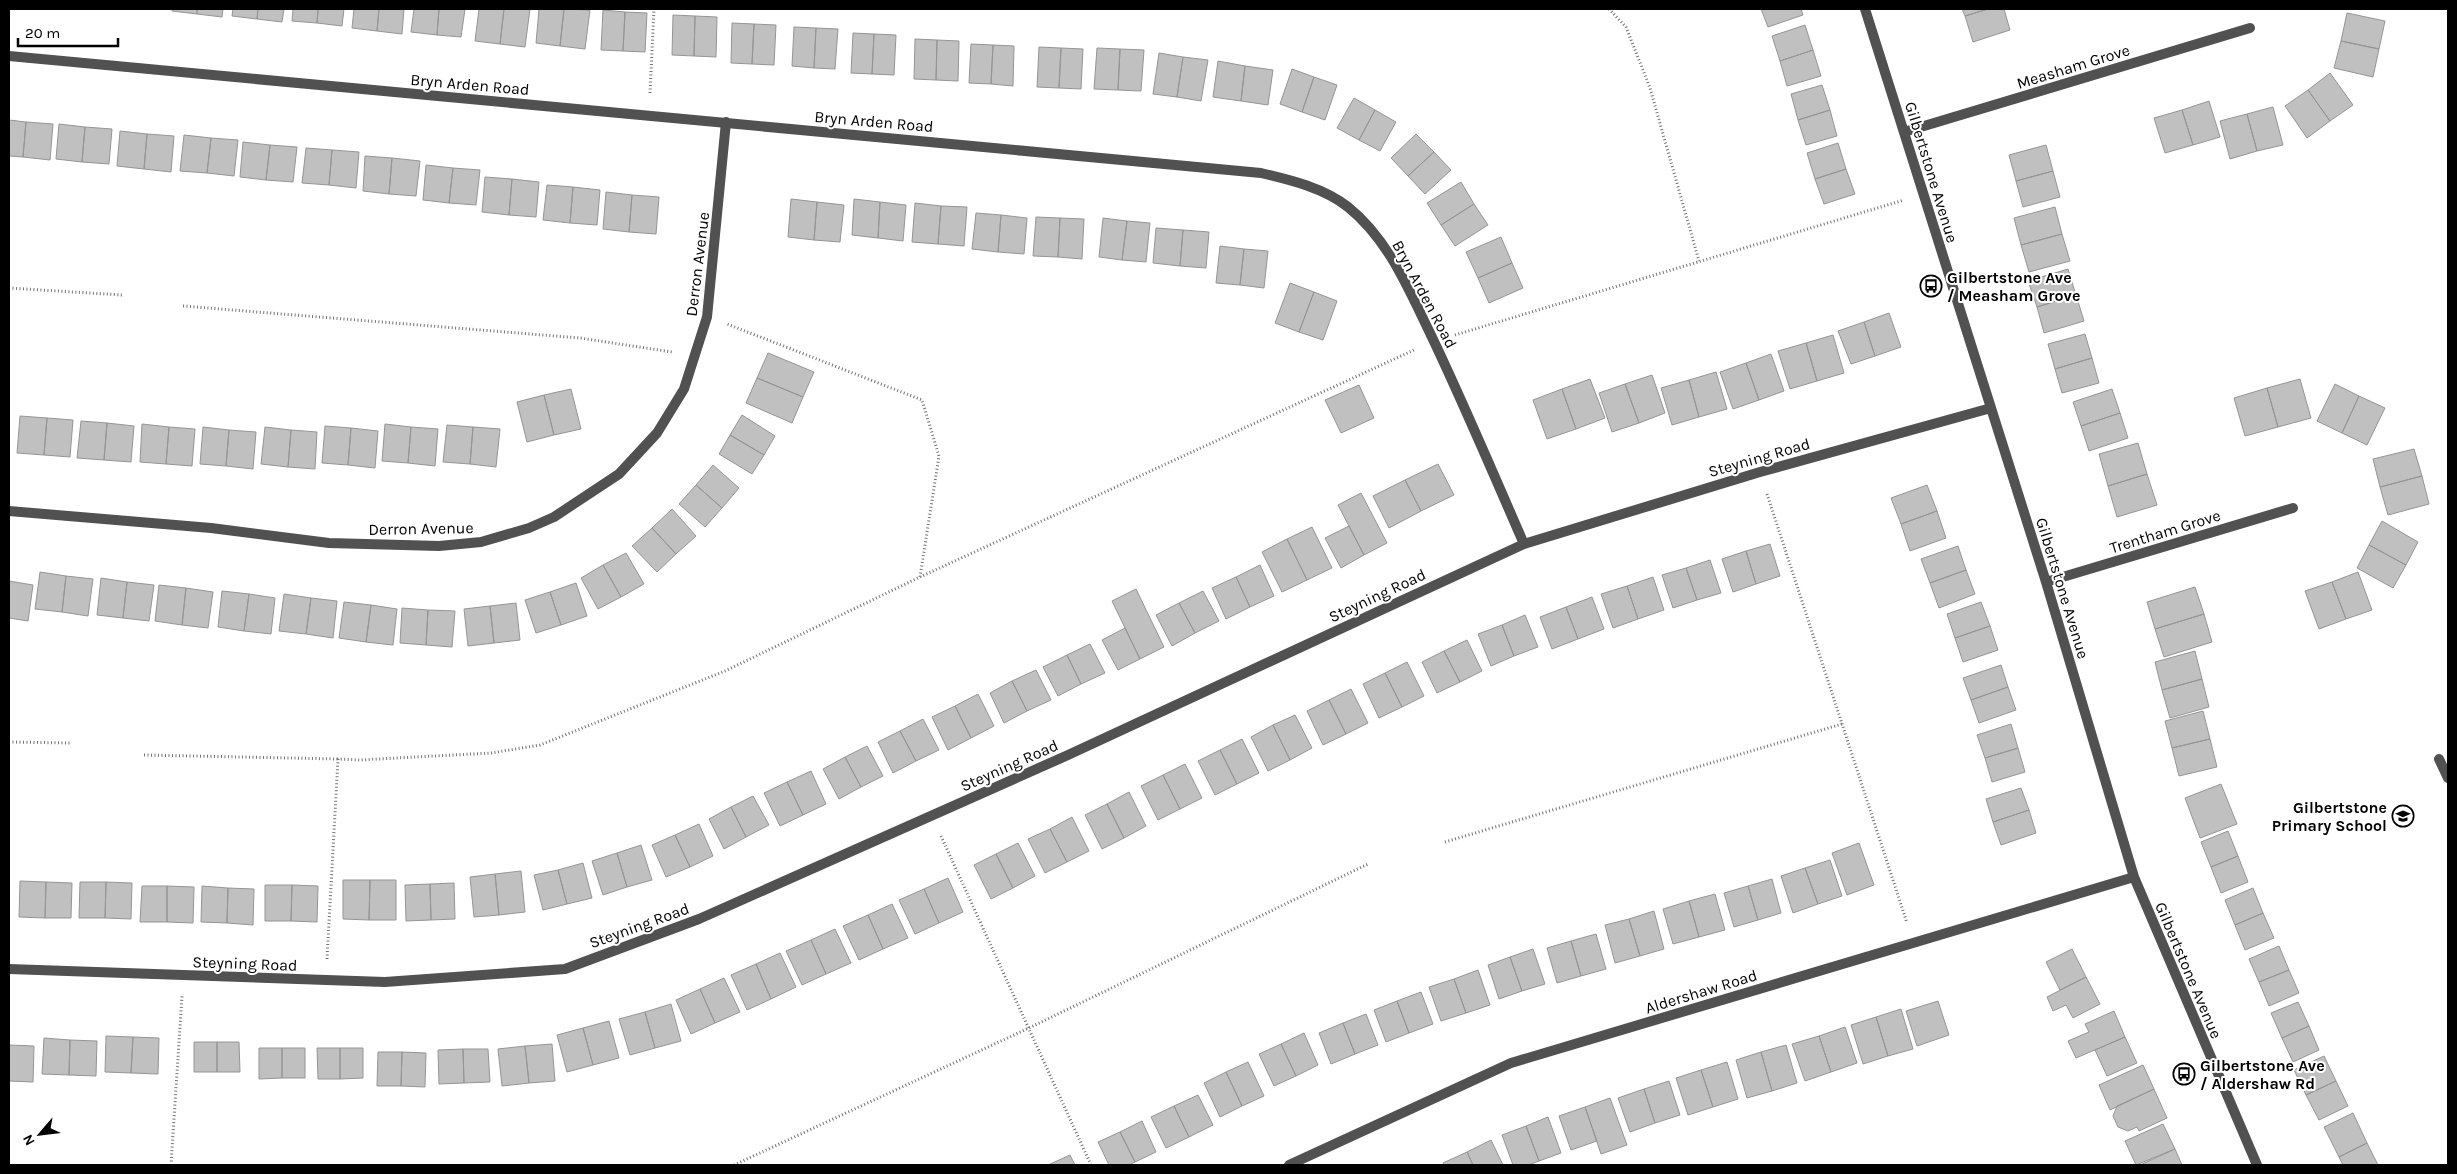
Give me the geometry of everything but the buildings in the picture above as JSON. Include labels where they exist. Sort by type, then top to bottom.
[{"type":"street","name":"Gilbertstone Avenue","points":[[1865,9],[2046,582],[2134,877],[2257,1165]]},
{"type":"street","name":"Measham Grove","points":[[1904,132],[2250,28]]},
{"type":"street","name":"Bryn Arden Road","points":[[9,56],[1261,173],[1300,182],[1347,206],[1373,230],[1398,269],[1463,402],[1524,544]]},
{"type":"street","name":"Derron Avenue","points":[[9,511],[211,528],[329,543],[439,546],[482,542],[529,528],[554,517],[619,474],[661,426],[684,389],[708,317],[726,122]]},
{"type":"street","name":"Steyning Road","points":[[9,970],[385,982],[565,969],[700,919],[1068,755],[1524,544],[1760,472],[1990,408]]},
{"type":"street","name":"Trentham Grove","points":[[2046,582],[2293,508]]},
{"type":"street","points":[[2438,759],[2448,778]]},
{"type":"street","name":"Aldershaw Road","points":[[1289,1165],[1511,1063],[2134,877]]},
{"type":"path","points":[[649,115],[654,9]]},
{"type":"path","points":[[1609,9],[1626,26],[1650,88],[1699,261]]},
{"type":"path","points":[[144,755],[360,760],[491,753],[540,745],[725,671],[920,576],[1434,341],[1923,194]]},
{"type":"path","points":[[9,288],[122,295]]},
{"type":"path","points":[[182,306],[580,338],[695,356]]},
{"type":"path","points":[[708,317],[922,400],[939,456],[920,576]]},
{"type":"path","points":[[1760,472],[1913,943]]},
{"type":"path","points":[[1445,842],[1842,724]]},
{"type":"path","points":[[9,742],[70,743]]},
{"type":"path","points":[[326,980],[338,759]]},
{"type":"path","points":[[932,816],[1091,1165]]},
{"type":"path","points":[[734,1165],[1029,1028],[1368,864]]},
{"type":"path","points":[[171,1165],[183,976]]},
{"type":"place","name":"Gilbertstone Ave / Measham Grove","points":[[1931,286]]},
{"type":"place","name":"Gilbertstone Primary School","points":[[2403,816]]},
{"type":"place","name":"Gilbertstone Ave / Aldershaw Rd","points":[[2184,1074]]}]
